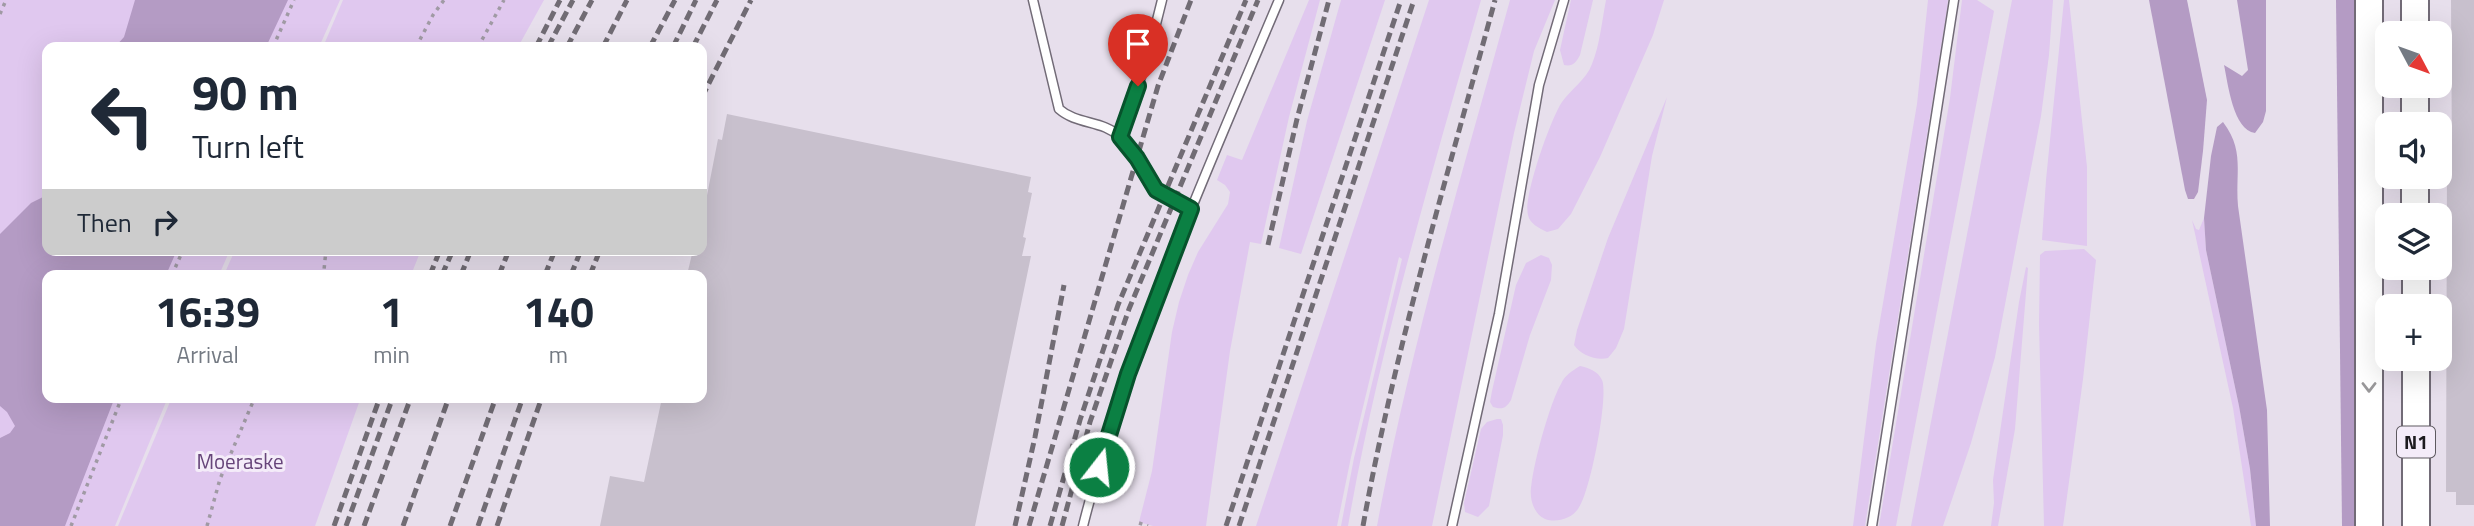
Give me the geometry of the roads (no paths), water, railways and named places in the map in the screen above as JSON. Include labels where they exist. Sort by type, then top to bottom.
[{"type":"main road","name":"N1","points":[[2369,0],[2369,526]]},
{"type":"main road","points":[[2415,0],[2415,21]]},
{"type":"main road","name":"N1","points":[[2416,371],[2416,526]]},
{"type":"lane","points":[[1033,0],[1059,109],[1067,116],[1112,130],[1137,158],[1156,190],[1191,209]]},
{"type":"lane","points":[[1120,137],[1147,60],[1162,0]]},
{"type":"lane","points":[[1083,526],[1106,440],[1128,374],[1191,209],[1279,0]]},
{"type":"lane","points":[[1452,526],[1499,314],[1539,85],[1564,0]]},
{"type":"lane","points":[[1872,526],[1954,0]]},
{"type":"railway","points":[[539,42],[560,0]]},
{"type":"railway","points":[[551,42],[573,0]]},
{"type":"railway","points":[[570,42],[592,0]]},
{"type":"railway","points":[[606,42],[627,0]]},
{"type":"railway","points":[[653,42],[675,0]]},
{"type":"railway","points":[[675,42],[696,0]]},
{"type":"railway","points":[[696,42],[717,0]]},
{"type":"railway","points":[[707,87],[751,0]]},
{"type":"railway","points":[[1029,526],[1158,86],[1191,0]]},
{"type":"railway","points":[[1050,526],[1080,420],[1118,305],[1246,0]]},
{"type":"railway","points":[[1062,526],[1090,422],[1129,309],[1258,0]]},
{"type":"railway","points":[[1268,245],[1297,119],[1329,0]]},
{"type":"railway","points":[[1226,526],[1401,0]]},
{"type":"railway","points":[[1239,526],[1414,0]]},
{"type":"railway","points":[[1363,526],[1406,327],[1495,0]]},
{"type":"railway","points":[[432,270],[438,256]]},
{"type":"railway","points":[[444,270],[450,256]]},
{"type":"railway","points":[[463,270],[469,256]]},
{"type":"railway","points":[[501,270],[507,256]]},
{"type":"railway","points":[[547,270],[553,256]]},
{"type":"railway","points":[[573,270],[579,256]]},
{"type":"railway","points":[[592,270],[598,256]]},
{"type":"railway","points":[[1015,526],[1064,285]]},
{"type":"railway","points":[[334,526],[378,403]]},
{"type":"railway","points":[[346,526],[391,403]]},
{"type":"railway","points":[[364,526],[409,403]]},
{"type":"railway","points":[[403,526],[447,403]]},
{"type":"railway","points":[[450,526],[494,403]]},
{"type":"railway","points":[[478,526],[521,403]]},
{"type":"railway","points":[[497,526],[540,403]]},
{"type":"park label","name":"Moeraske","points":[[240,462]]}]
